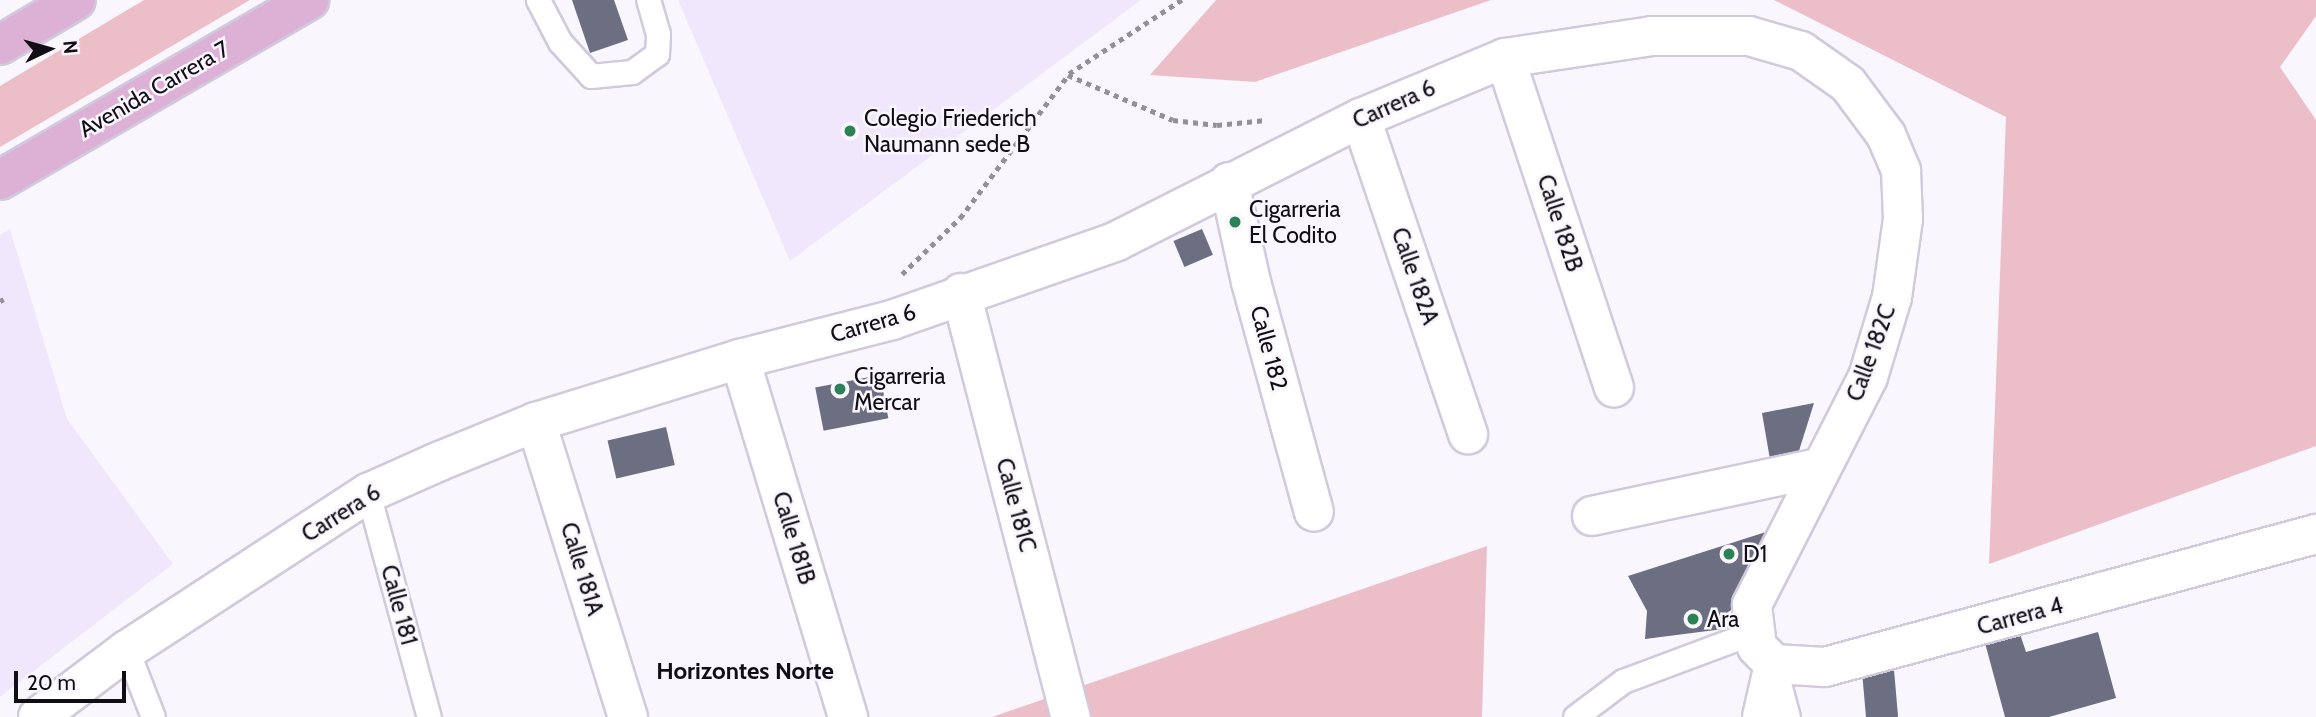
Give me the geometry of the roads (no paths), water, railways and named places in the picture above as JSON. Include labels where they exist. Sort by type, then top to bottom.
[{"type":"main road","points":[[0,45],[76,0]]},
{"type":"main road","name":"Avenida Carrera 7","points":[[0,180],[309,0]]},
{"type":"street","name":"Carrera 6","points":[[38,717],[127,650],[368,493],[536,422],[740,359],[892,320],[961,293],[1117,241],[1229,181],[1361,118],[1505,58],[1652,36],[1749,36]]},
{"type":"street","name":"Calle 182C","points":[[1749,36],[1801,51],[1848,84],[1886,135],[1901,171],[1903,219],[1892,297],[1868,376],[1818,468],[1752,605],[1754,632]]},
{"type":"street","name":"Calle 182B","points":[[1505,58],[1614,387]]},
{"type":"street","name":"Calle 182A","points":[[1361,118],[1468,434]]},
{"type":"street","name":"Calle 182","points":[[1229,181],[1251,282],[1314,513]]},
{"type":"street","name":"Calle 181C","points":[[961,293],[1071,717]]},
{"type":"street","name":"Calle 181B","points":[[740,359],[848,717]]},
{"type":"street","name":"Calle 181A","points":[[536,422],[628,717]]},
{"type":"street","points":[[1592,516],[1714,487],[1818,468]]},
{"type":"street","name":"Carrera 4","points":[[1774,664],[1825,667],[2316,534]]},
{"type":"street","points":[[1754,632],[1757,647],[1774,664],[1762,717]]},
{"type":"lane","points":[[538,0],[560,42],[592,76],[632,72],[657,54],[658,34],[648,0]]},
{"type":"lane","name":"Calle 181","points":[[368,493],[429,717]]},
{"type":"lane","points":[[1575,717],[1623,681],[1754,632]]},
{"type":"lane","points":[[127,650],[153,717]]},
{"type":"lane","points":[[1774,664],[1788,717]]},
{"type":"place","name":"Colegio Friederich Naumann sede B","points":[[850,131]]},
{"type":"place","name":"Cigarreria El Codito","points":[[1235,222]]},
{"type":"place","name":"Cigarreria Mercar","points":[[840,389]]},
{"type":"place","name":"D1","points":[[1729,554]]},
{"type":"place","name":"Ara","points":[[1693,619]]},
{"type":"district","name":"Horizontes Norte","points":[[745,671]]}]
